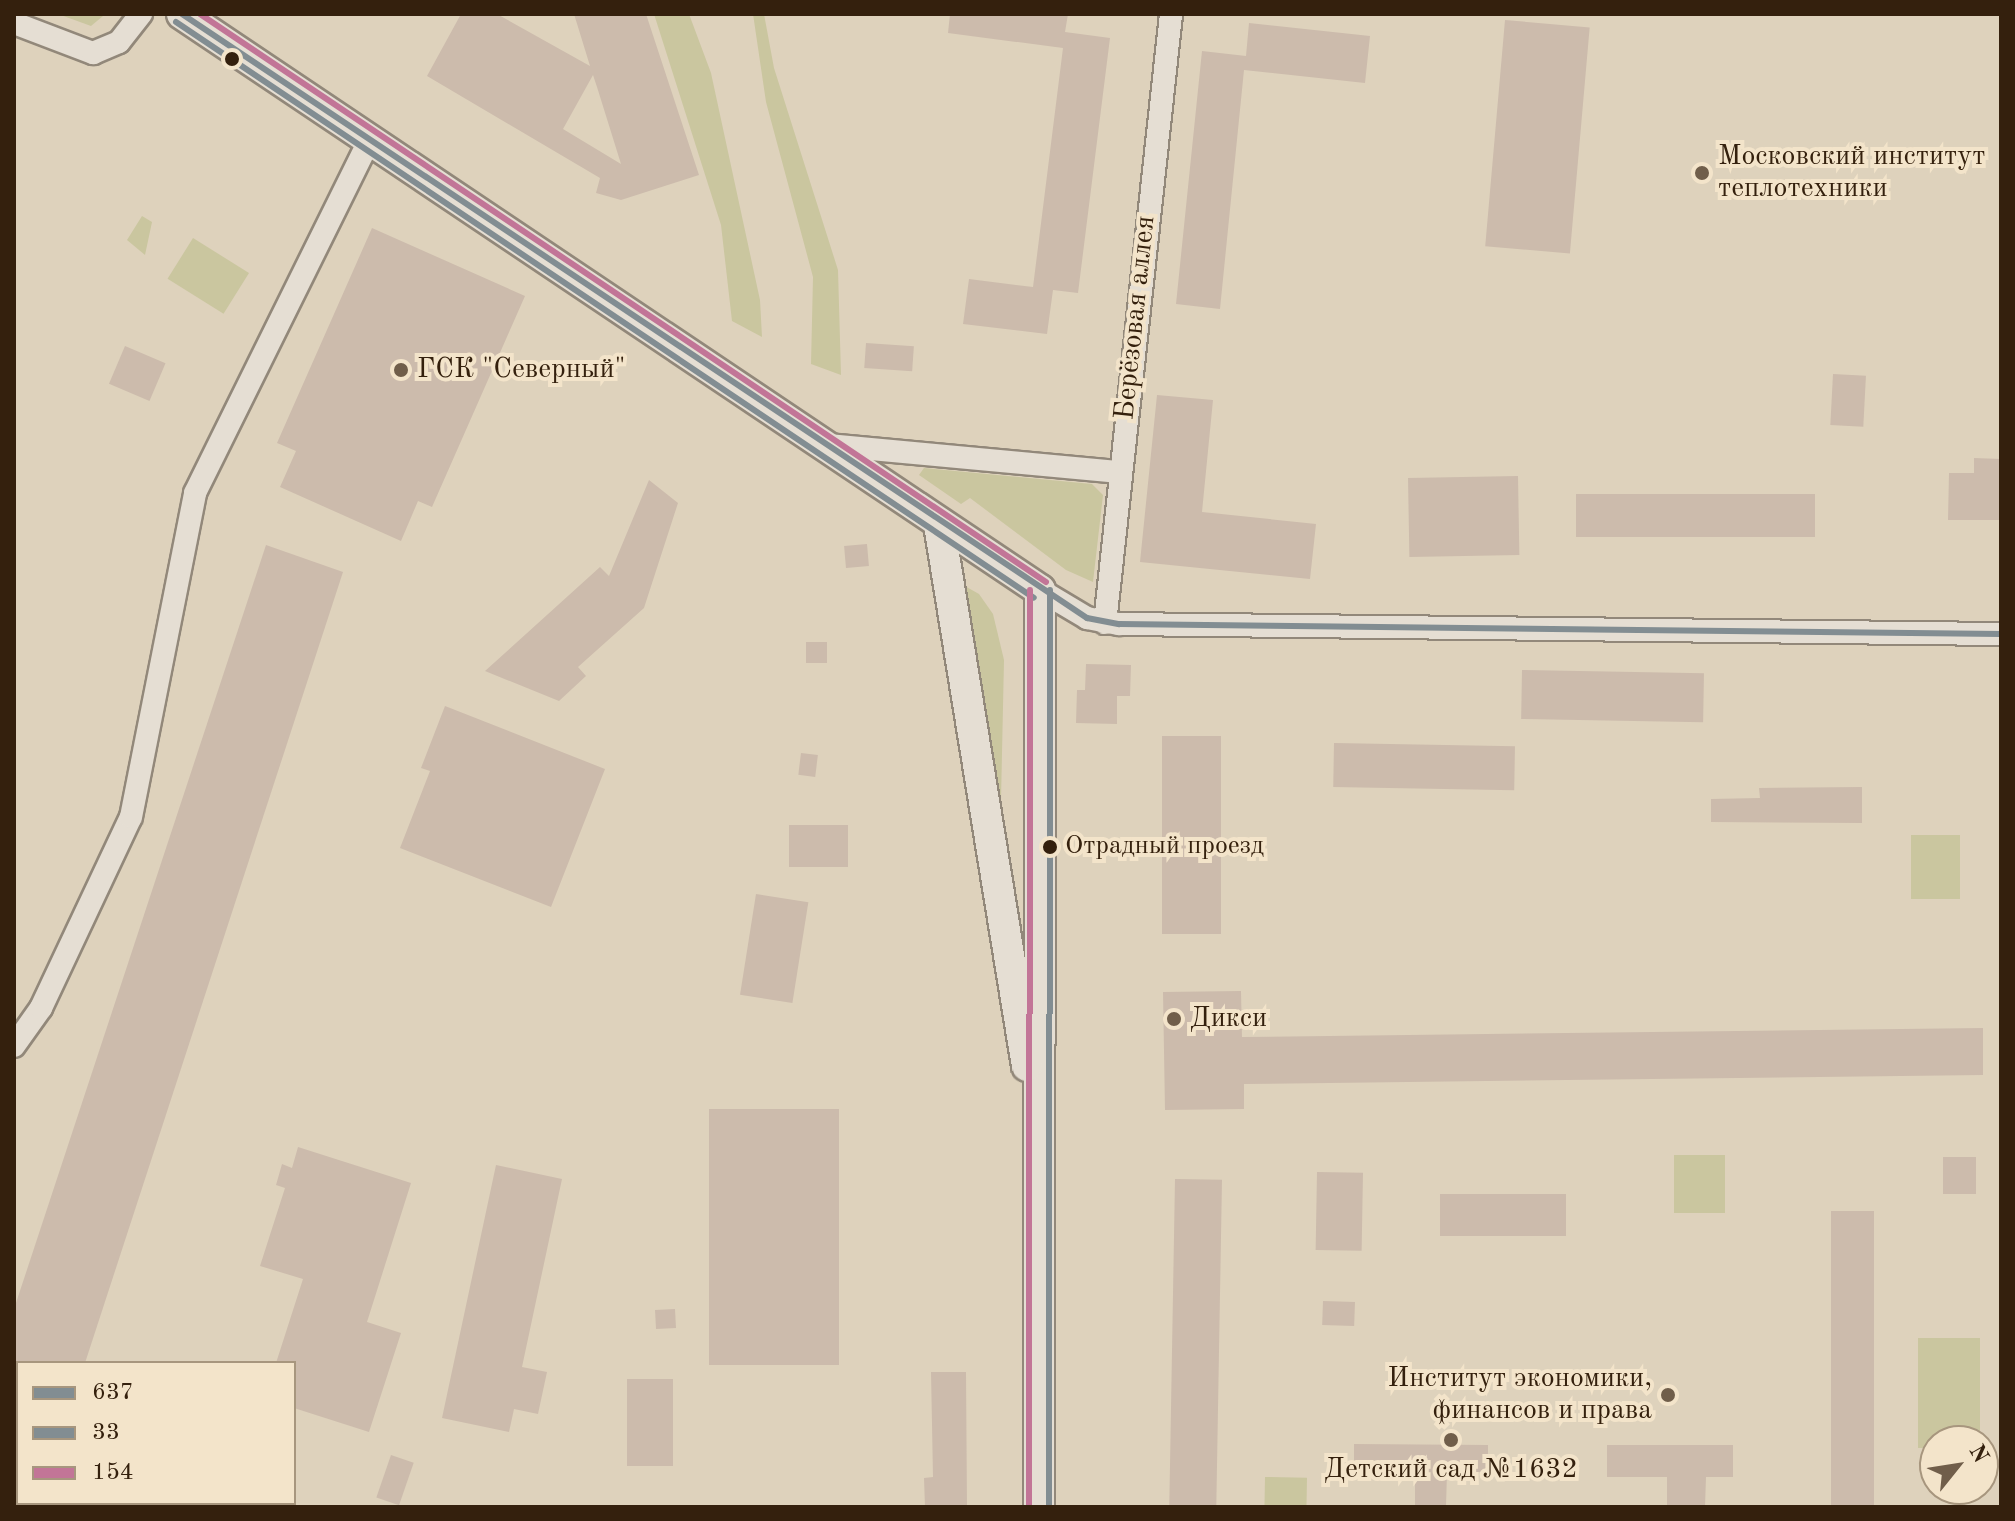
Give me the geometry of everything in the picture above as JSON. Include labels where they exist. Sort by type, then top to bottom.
[{"type":"main road","points":[[182,14],[1040,590],[1039,1507]]},
{"type":"main road","points":[[939,524],[1004,945],[1041,1139]]},
{"type":"street","points":[[14,23],[93,53],[119,42],[141,14]]},
{"type":"street","name":"Берёзовая аллея","points":[[1105,623],[1171,14]]},
{"type":"street","points":[[14,1046],[41,1008],[131,817],[195,493],[370,139]]},
{"type":"street","points":[[828,445],[1120,472]]},
{"type":"street","points":[[1040,590],[1105,623],[2001,634]]},
{"type":"shaded area","points":[[58,14],[100,14],[103,16],[91,26]]},
{"type":"shaded area","points":[[654,14],[689,14],[711,73],[760,300],[762,337],[732,321],[721,225]]},
{"type":"shaded area","points":[[753,14],[764,14],[774,68],[838,270],[841,375],[811,364],[813,277],[766,102]]},
{"type":"shaded area","points":[[142,216],[152,222],[145,255],[127,240]]},
{"type":"shaded area","points":[[193,238],[249,273],[224,314],[168,279]]},
{"type":"shaded area","points":[[924,468],[1092,484],[1103,495],[1093,582],[1066,570],[970,498],[961,504],[919,475]]},
{"type":"shaded area","points":[[963,585],[979,594],[993,614],[1004,660],[1001,800],[995,801]]},
{"type":"shaded area","points":[[1911,835],[1960,835],[1960,899],[1911,899]]},
{"type":"shaded area","points":[[1674,1155],[1725,1155],[1725,1213],[1674,1213]]},
{"type":"shaded area","points":[[1918,1338],[1980,1338],[1980,1425],[1919,1425],[1918,1448]]},
{"type":"shaded area","points":[[1265,1477],[1307,1478],[1306,1507],[1264,1507]]},
{"type":"building","points":[[461,14],[497,14],[590,66],[574,14],[646,14],[699,175],[621,200],[596,193],[600,178],[427,76]],"holes":[[[593,75],[621,164],[563,129]]]},
{"type":"building","points":[[950,14],[1068,14],[1065,32],[1110,38],[1078,293],[1053,290],[1047,334],[963,324],[969,279],[1033,287],[1063,48],[948,33]]},
{"type":"building","points":[[1505,20],[1590,27],[1570,254],[1485,246]]},
{"type":"building","points":[[1249,23],[1370,36],[1365,83],[1244,70],[1220,309],[1176,304],[1202,51],[1246,56]]},
{"type":"building","name":"ГСК \"Северный\"","points":[[372,228],[525,296],[432,507],[418,501],[401,541],[280,487],[296,451],[277,443]]},
{"type":"building","points":[[866,343],[914,346],[912,371],[864,368]]},
{"type":"building","points":[[125,346],[166,363],[149,401],[109,384]]},
{"type":"building","points":[[1833,374],[1866,376],[1863,427],[1830,425]]},
{"type":"building","points":[[1157,395],[1213,400],[1202,512],[1316,524],[1310,579],[1140,562]]},
{"type":"building","points":[[1974,458],[2001,459],[2001,520],[1948,520],[1949,473],[1974,473]]},
{"type":"building","points":[[1518,476],[1519,555],[1409,557],[1408,478]]},
{"type":"building","points":[[649,480],[678,503],[644,608],[578,667],[586,676],[559,701],[485,671],[600,567],[609,576]]},
{"type":"building","points":[[1576,494],[1815,494],[1815,537],[1576,537]]},
{"type":"building","points":[[867,544],[869,566],[846,568],[844,546]]},
{"type":"building","points":[[266,545],[343,572],[86,1361],[14,1363],[14,1309]]},
{"type":"building","points":[[806,642],[827,642],[827,663],[806,663]]},
{"type":"building","points":[[1086,664],[1131,665],[1130,696],[1117,696],[1117,724],[1076,723],[1077,690],[1085,690]]},
{"type":"building","points":[[1522,670],[1704,673],[1703,722],[1521,719]]},
{"type":"building","points":[[445,706],[605,769],[551,907],[400,848],[430,771],[421,768]]},
{"type":"building","points":[[1162,736],[1221,736],[1221,934],[1162,934]]},
{"type":"building","points":[[1334,743],[1515,746],[1514,790],[1333,787]]},
{"type":"building","points":[[801,753],[818,755],[815,777],[798,775]]},
{"type":"building","points":[[1862,787],[1862,823],[1711,822],[1711,799],[1760,798],[1759,788]]},
{"type":"building","points":[[789,825],[848,825],[848,867],[789,867]]},
{"type":"building","points":[[756,894],[808,902],[792,1003],[740,995]]},
{"type":"building","points":[[1241,991],[1242,1037],[1983,1028],[1983,1075],[1244,1084],[1244,1109],[1165,1110],[1163,992]]},
{"type":"building","points":[[709,1109],[839,1109],[839,1365],[709,1365]]},
{"type":"building","points":[[298,1147],[411,1183],[367,1322],[401,1333],[369,1432],[296,1409],[296,1361],[277,1361],[303,1279],[260,1266],[285,1188],[276,1185],[282,1164],[292,1168]]},
{"type":"building","points":[[1943,1157],[1976,1157],[1976,1194],[1943,1194]]},
{"type":"building","points":[[496,1165],[562,1179],[522,1367],[547,1372],[538,1414],[514,1409],[509,1432],[442,1418]]},
{"type":"building","points":[[1317,1172],[1363,1173],[1362,1251],[1316,1250]]},
{"type":"building","points":[[1175,1179],[1222,1180],[1216,1507],[1169,1507]]},
{"type":"building","points":[[1440,1194],[1566,1194],[1566,1236],[1440,1236]]},
{"type":"building","points":[[1831,1211],[1874,1211],[1874,1507],[1831,1507]]},
{"type":"building","points":[[1323,1301],[1355,1302],[1354,1326],[1322,1325]]},
{"type":"building","points":[[675,1309],[676,1328],[656,1329],[655,1310]]},
{"type":"building","points":[[931,1372],[966,1372],[967,1507],[925,1507],[924,1478],[933,1477]]},
{"type":"building","points":[[627,1379],[673,1379],[673,1466],[627,1466]]},
{"type":"building","points":[[1354,1444],[1488,1445],[1488,1472],[1447,1472],[1446,1507],[1415,1507],[1415,1471],[1354,1471]]},
{"type":"building","points":[[1607,1445],[1733,1445],[1733,1477],[1706,1477],[1705,1507],[1667,1507],[1667,1477],[1607,1477]]},
{"type":"building","points":[[391,1455],[414,1463],[399,1505],[376,1498]]},
{"type":"transit line","name":"637","points":[[182,14],[1087,618],[1119,624],[2001,634]]},
{"type":"transit line","name":"154","points":[[200,14],[1046,582]]},
{"type":"transit line","name":"33","points":[[176,22],[1034,598]]},
{"type":"transit line","name":"154","points":[[1029,1507],[1030,590]]},
{"type":"transit line","name":"33","points":[[1049,1507],[1050,590]]},
{"type":"place","name":"Московский институт теплотехники","points":[[1702,173]]},
{"type":"place","name":"ГСК \"Северный\"","points":[[401,370]]},
{"type":"place","name":"Отрадный проезд","points":[[1050,847]]},
{"type":"place","name":"Дикси","points":[[1174,1019]]},
{"type":"place","name":"Институт экономики, финансов и права","points":[[1668,1395]]},
{"type":"place","name":"Детский сад №1632","points":[[1451,1440]]}]
